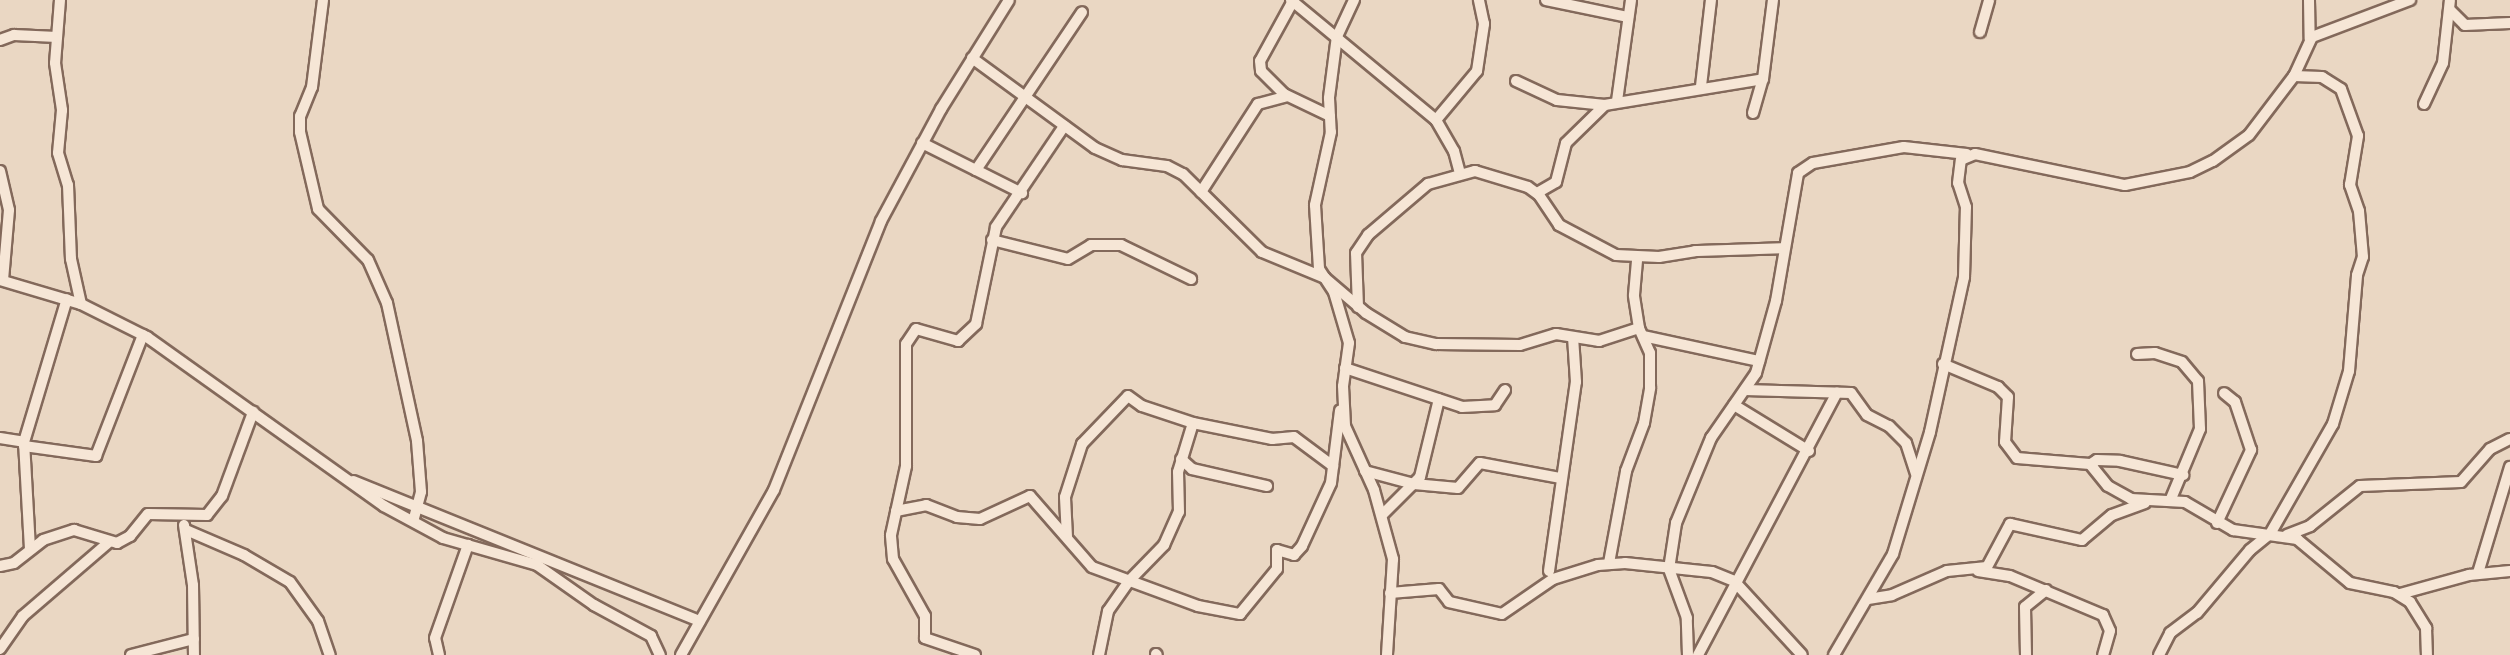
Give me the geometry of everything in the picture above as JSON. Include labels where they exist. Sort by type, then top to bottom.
[{"type":"street","points":[[60,0],[57,37],[62,110],[58,153],[68,185],[71,259],[80,304]]},
{"type":"street","points":[[323,0],[312,87],[300,116],[300,132],[318,209],[368,260],[385,295],[414,423],[419,506],[414,519]]},
{"type":"street","points":[[681,655],[775,490],[871,243],[922,143],[1009,0]]},
{"type":"street","points":[[1331,116],[1288,96],[1264,78],[1259,65],[1292,0],[1436,120],[1451,144],[1460,173]]},
{"type":"street","points":[[896,511],[926,505],[957,517],[980,519],[1030,496],[1083,561],[1128,582],[1198,606],[1243,612],[1277,569],[1277,550],[1292,555],[1298,551],[1331,483],[1343,400],[1348,334],[1319,269],[1315,196],[1331,132],[1337,36],[1354,0]]},
{"type":"street","points":[[1436,120],[1476,73],[1484,39],[1479,0]]},
{"type":"street","points":[[1546,0],[1628,17]]},
{"type":"street","points":[[1617,101],[1631,0]]},
{"type":"street","points":[[1701,86],[1711,0]]},
{"type":"street","points":[[1761,0],[1767,20]]},
{"type":"street","points":[[1753,113],[1763,79],[1767,20],[1773,0]]},
{"type":"street","points":[[1980,32],[1989,0]]},
{"type":"street","points":[[1688,655],[1687,618],[1669,569],[1672,537],[1687,490],[1759,361],[1797,175],[1805,167],[1904,147],[1967,154],[2126,185],[2166,179],[2201,168],[2241,142],[2294,76],[2310,39],[2309,0]]},
{"type":"street","points":[[2310,39],[2410,0]]},
{"type":"street","points":[[2450,5],[2465,25],[2510,23]]},
{"type":"street","points":[[2424,104],[2443,63],[2450,5]]},
{"type":"street","points":[[976,170],[1082,12]]},
{"type":"street","points":[[0,40],[14,35],[57,37]]},
{"type":"street","points":[[972,58],[1063,126],[1119,160],[1175,169],[1262,252],[1325,278],[1392,330],[1436,345],[1524,345],[1553,334],[1599,341],[1641,332],[1759,361]]},
{"type":"street","points":[[2160,655],[2170,633],[2197,613],[2250,550],[2270,534],[2340,407],[2351,361],[2357,275],[2363,257],[2359,211],[2350,185],[2358,136],[2344,93],[2328,79],[2294,76]]},
{"type":"street","points":[[1516,81],[1557,100],[1605,105],[1701,86],[1763,79]]},
{"type":"street","points":[[1201,192],[1258,104],[1288,96]]},
{"type":"street","points":[[1537,192],[1556,182],[1566,143],[1605,105]]},
{"type":"street","points":[[975,655],[925,638],[923,610],[893,559],[891,535],[906,466],[908,337],[922,327],[951,341],[964,338],[980,317],[978,302],[992,240],[1002,214],[1021,193],[1063,126]]},
{"type":"street","points":[[922,143],[1021,193]]},
{"type":"street","points":[[1834,655],[1893,554],[1917,477],[1964,277],[1966,206],[1958,183],[1961,160],[1967,154]]},
{"type":"street","points":[[0,171],[9,210],[1,280],[80,304],[143,335],[339,476],[443,538],[543,568],[594,606],[651,636],[660,655]]},
{"type":"street","points":[[1358,306],[1356,253],[1360,244],[1421,188],[1460,173],[1488,172],[1537,192],[1559,225],[1611,253],[1637,258],[1784,248]]},
{"type":"street","points":[[992,240],[1068,259],[1091,245],[1121,245],[1191,279]]},
{"type":"street","points":[[1609,563],[1626,471],[1649,400],[1650,353],[1641,332],[1634,295],[1637,258]]},
{"type":"street","points":[[30,549],[24,444],[67,299]]},
{"type":"street","points":[[0,438],[96,456],[143,335]]},
{"type":"street","points":[[1549,571],[1560,478],[1576,382],[1573,337]]},
{"type":"street","points":[[2137,354],[2155,353],[2175,360],[2190,367],[2197,377],[2200,429],[2170,501]]},
{"type":"street","points":[[1943,364],[1998,387],[2008,397],[2005,442],[2014,456],[2091,464],[2097,460],[2120,461],[2183,475]]},
{"type":"street","points":[[1345,368],[1439,399],[1479,408],[1494,405],[1505,390]]},
{"type":"street","points":[[1745,390],[1851,393],[1867,415],[1893,429],[1909,448],[1917,477]]},
{"type":"street","points":[[1699,655],[1809,451],[1837,393]]},
{"type":"street","points":[[2217,523],[2251,450],[2235,402],[2224,393]]},
{"type":"street","points":[[1068,541],[1065,497],[1082,444],[1126,396],[1142,406],[1193,423],[1272,439],[1294,437],[1333,466]]},
{"type":"street","points":[[1383,514],[1414,484],[1422,471],[1439,399]]},
{"type":"street","points":[[1343,400],[1349,442],[1365,471],[1392,556],[1387,655]]},
{"type":"street","points":[[1734,405],[1809,451]]},
{"type":"street","points":[[0,649],[23,616],[108,543],[124,541],[148,514],[207,515],[215,509],[253,412]]},
{"type":"street","points":[[1098,655],[1105,619],[1128,582],[1145,568],[1170,533],[1181,503],[1178,475],[1193,423]]},
{"type":"street","points":[[2286,535],[2310,526],[2361,486],[2460,482],[2490,449],[2510,439]]},
{"type":"street","points":[[1181,459],[1192,469],[1267,486]]},
{"type":"street","points":[[1365,471],[1414,484],[1461,488],[1480,463],[1560,478]]},
{"type":"street","points":[[2091,464],[2118,492],[2150,501],[2190,504],[2217,523],[2233,530],[2286,535],[2297,539],[2350,583],[2399,594],[2478,573],[2510,571]]},
{"type":"street","points":[[2478,573],[2510,467]]},
{"type":"street","points":[[339,476],[700,621]]},
{"type":"street","points":[[1971,569],[1992,563],[2010,524],[2082,540],[2112,515],[2150,501]]},
{"type":"street","points":[[180,516],[187,530],[194,655]]},
{"type":"street","points":[[0,566],[14,563],[30,549],[74,530],[91,532],[108,543]]},
{"type":"street","points":[[187,530],[244,555],[290,582],[318,621],[330,655]]},
{"type":"street","points":[[439,655],[435,638],[468,545]]},
{"type":"street","points":[[1390,593],[1439,589],[1449,602],[1502,614],[1553,579],[1609,563],[1712,572],[1736,583],[1802,655]]},
{"type":"street","points":[[1867,600],[1892,595],[1947,570],[1971,569],[2010,576],[2105,617],[2110,631],[2103,655]]},
{"type":"street","points":[[2026,655],[2025,607],[2046,590]]},
{"type":"street","points":[[2399,594],[2423,623],[2427,655]]},
{"type":"street","points":[[131,655],[194,639]]}]
